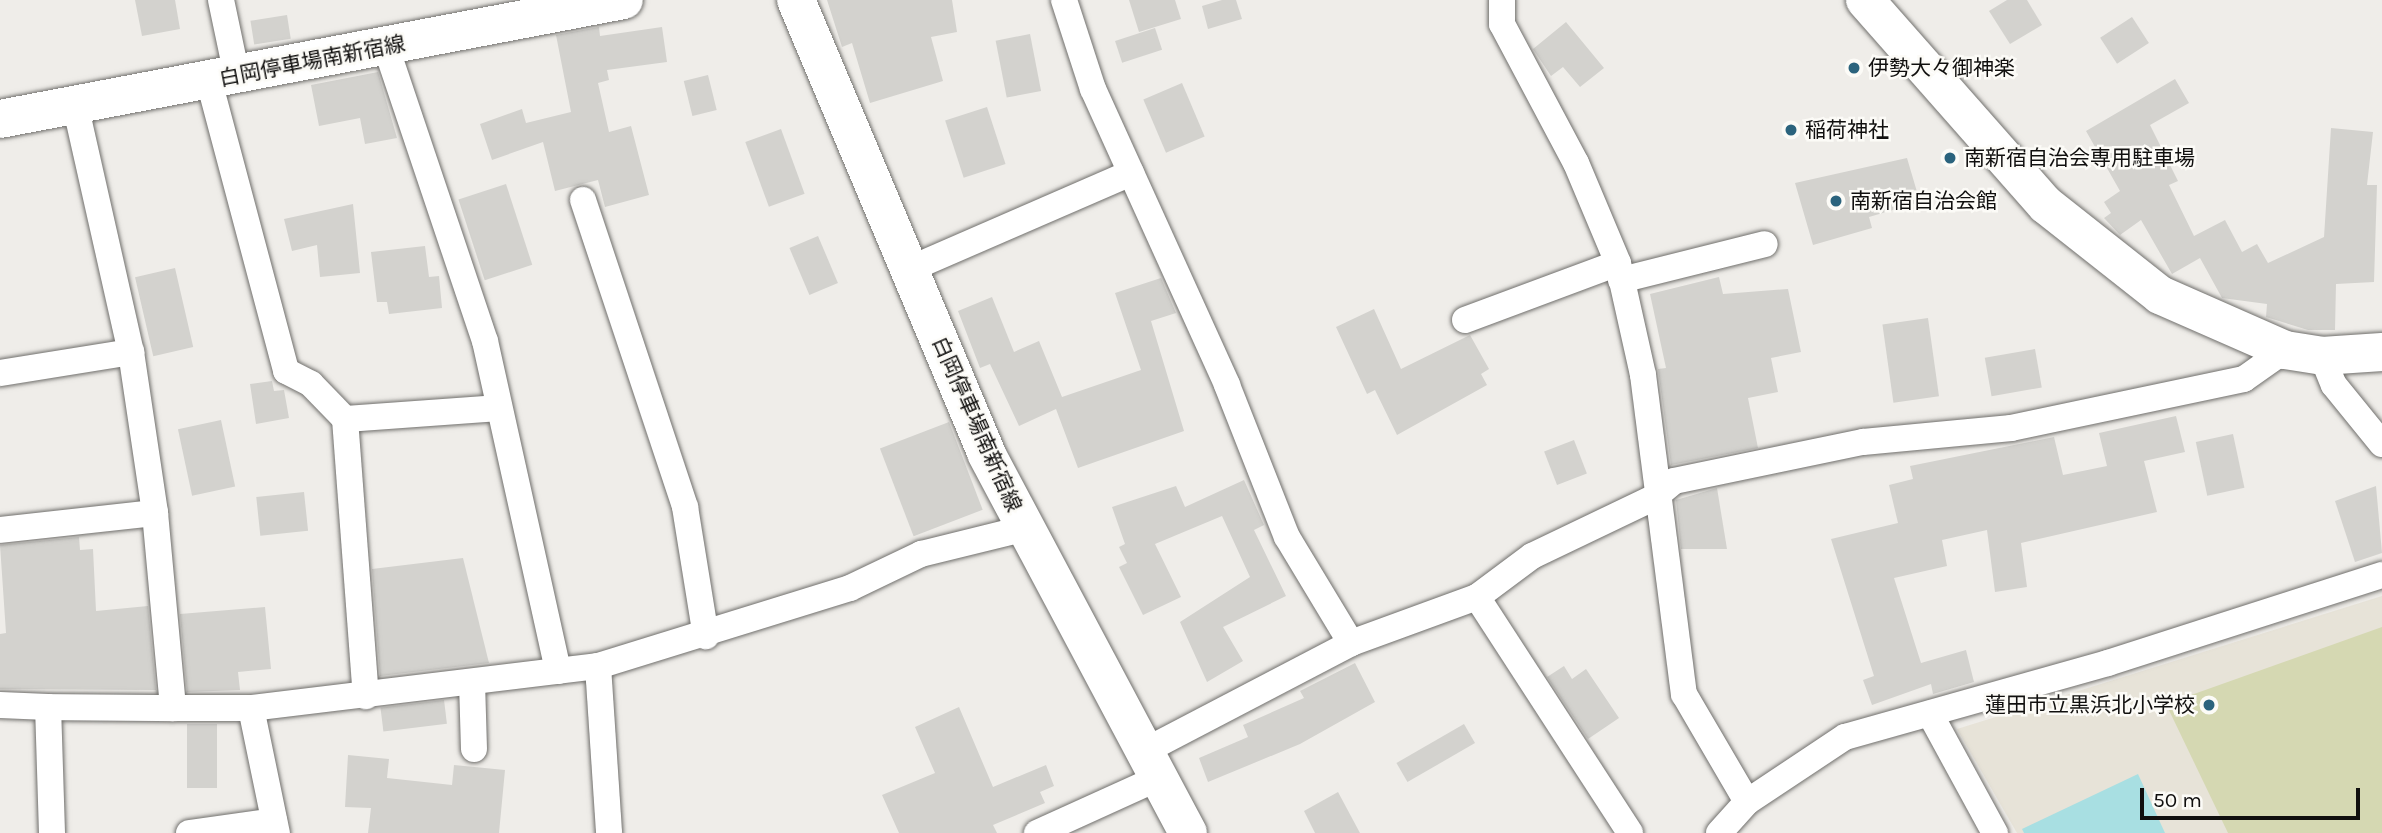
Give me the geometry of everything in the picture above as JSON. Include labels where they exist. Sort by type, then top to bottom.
[{"type":"main road","name":"白岡停車場南新宿線","points":[[0,120],[624,0]]},
{"type":"main road","name":"白岡停車場南新宿線","points":[[796,0],[1023,529],[1149,766],[1188,833]]},
{"type":"main road","points":[[1865,0],[2046,205],[2095,250],[2204,319],[2304,353],[2382,352]]},
{"type":"street","points":[[221,0],[223,78],[286,371],[311,384],[345,419],[366,696]]},
{"type":"street","points":[[1064,0],[1093,89],[1287,537],[1351,643]]},
{"type":"street","points":[[1502,0],[1502,24],[1576,163],[1619,272],[1643,376],[1655,497],[1684,694],[1747,802]]},
{"type":"street","points":[[386,47],[485,341],[497,408],[558,671]]},
{"type":"street","points":[[75,104],[131,352],[155,513],[173,708]]},
{"type":"street","points":[[910,269],[1131,173]]},
{"type":"street","points":[[583,200],[685,507],[706,636]]},
{"type":"street","points":[[1465,320],[1619,272],[1765,244]]},
{"type":"street","points":[[0,373],[131,352]]},
{"type":"street","points":[[1037,833],[1351,643],[1477,597],[1532,556],[1655,497],[1674,481],[1863,442],[2011,428],[2244,379],[2304,353],[2382,444]]},
{"type":"street","points":[[345,419],[497,408]]},
{"type":"street","points":[[0,530],[155,513]]},
{"type":"street","points":[[0,705],[251,708],[598,666],[706,636],[850,588],[921,554],[1023,529]]},
{"type":"street","points":[[1719,833],[1747,802],[1845,737],[1930,714],[2382,575]]},
{"type":"street","points":[[1477,597],[1630,833]]},
{"type":"street","points":[[598,666],[610,833]]},
{"type":"street","points":[[472,682],[474,749]]},
{"type":"street","points":[[48,707],[52,833]]},
{"type":"street","points":[[189,833],[275,827],[251,708]]},
{"type":"street","points":[[1930,714],[1995,833]]},
{"type":"shaded area","name":"蓮田市立黒浜北小学校","points":[[2382,596],[2382,833],[2017,833],[1957,729]]},
{"type":"green space","points":[[2382,627],[2382,833],[2228,833],[2166,704]]},
{"type":"water","points":[[2138,774],[2165,833],[2024,833],[2022,829]]},
{"type":"building","points":[[135,0],[175,0],[180,29],[142,36]]},
{"type":"building","points":[[827,0],[952,0],[957,32],[931,37],[943,81],[870,103],[852,43],[842,47]]},
{"type":"building","points":[[1129,0],[1175,0],[1181,19],[1139,32]]},
{"type":"building","points":[[1222,0],[1236,0],[1242,19],[1208,29],[1202,6]]},
{"type":"building","points":[[2007,0],[2027,0],[2042,25],[2010,44],[1989,11]]},
{"type":"building","points":[[287,15],[291,39],[254,44],[250,21]]},
{"type":"building","points":[[2132,17],[2149,43],[2117,64],[2100,38]]},
{"type":"building","points":[[1566,22],[1604,68],[1580,87],[1563,67],[1551,76],[1533,49]]},
{"type":"building","points":[[599,27],[600,36],[662,27],[667,62],[607,70],[609,80],[598,83],[609,132],[631,126],[649,195],[605,207],[598,180],[555,191],[543,142],[492,160],[480,124],[522,109],[526,123],[571,112],[556,35]]},
{"type":"building","points":[[1155,28],[1162,50],[1122,63],[1115,41]]},
{"type":"building","points":[[1030,34],[1041,91],[1007,98],[996,41]]},
{"type":"building","points":[[378,72],[397,138],[365,144],[360,118],[319,126],[311,85]]},
{"type":"building","points":[[708,75],[717,110],[692,116],[684,81]]},
{"type":"building","points":[[2175,79],[2189,103],[2150,125],[2178,181],[2169,185],[2194,236],[2225,220],[2242,252],[2257,244],[2268,263],[2324,237],[2331,128],[2373,132],[2367,185],[2377,185],[2374,282],[2336,284],[2335,330],[2308,330],[2266,317],[2267,304],[2222,298],[2200,258],[2172,274],[2141,220],[2120,235],[2104,218],[2111,213],[2104,202],[2120,191],[2086,131]]},
{"type":"building","points":[[1182,83],[1205,136],[1166,153],[1143,99]]},
{"type":"building","points":[[987,107],[1006,164],[964,178],[945,121]]},
{"type":"building","points":[[781,129],[805,194],[769,207],[745,142]]},
{"type":"building","points":[[1907,158],[1920,202],[1869,217],[1872,228],[1813,245],[1795,183]]},
{"type":"building","points":[[506,184],[532,265],[485,280],[458,199]]},
{"type":"building","points":[[353,204],[360,273],[320,277],[317,245],[292,251],[284,219]]},
{"type":"building","points":[[818,236],[838,283],[809,295],[789,248]]},
{"type":"building","points":[[425,246],[429,277],[439,276],[442,308],[389,314],[387,302],[377,302],[371,252]]},
{"type":"building","points":[[175,268],[193,347],[153,356],[135,277]]},
{"type":"building","points":[[1719,277],[1723,294],[1788,289],[1801,352],[1771,358],[1778,392],[1748,398],[1758,448],[1671,465],[1658,369],[1666,368],[1650,294]]},
{"type":"building","points":[[1161,278],[1176,313],[1151,321],[1184,431],[1078,468],[1056,409],[1019,426],[990,364],[980,368],[958,311],[992,297],[1014,352],[1039,341],[1062,397],[1141,370],[1115,293]]},
{"type":"building","points":[[1374,309],[1401,369],[1470,335],[1489,369],[1481,374],[1487,385],[1397,435],[1375,390],[1367,394],[1336,327]]},
{"type":"building","points":[[1928,318],[1939,396],[1893,403],[1882,324]]},
{"type":"building","points":[[2035,349],[2042,387],[1992,396],[1985,358]]},
{"type":"building","points":[[272,381],[274,391],[284,390],[289,418],[256,424],[250,384]]},
{"type":"building","points":[[2176,416],[2185,452],[2144,461],[2157,512],[2021,543],[2027,587],[1995,592],[1987,530],[1942,540],[1947,566],[1894,578],[1921,663],[1966,650],[1974,682],[1933,694],[1931,684],[1872,705],[1863,680],[1874,676],[1831,539],[1898,523],[1889,485],[1913,479],[1910,466],[2054,437],[2063,475],[2107,466],[2099,433]]},
{"type":"building","points":[[221,420],[235,487],[192,496],[178,429]]},
{"type":"building","points":[[949,422],[983,510],[914,536],[880,449]]},
{"type":"building","points":[[2233,434],[2244,488],[2207,496],[2196,442]]},
{"type":"building","points":[[1574,440],[1587,474],[1557,485],[1544,451]]},
{"type":"building","points":[[1244,480],[1264,525],[1254,530],[1286,596],[1223,627],[1243,661],[1207,682],[1180,622],[1250,577],[1222,516],[1155,544],[1181,597],[1143,615],[1119,567],[1127,563],[1119,547],[1125,544],[1112,507],[1176,486],[1185,507]]},
{"type":"building","points":[[2376,486],[2382,553],[2355,562],[2335,501]]},
{"type":"building","points":[[1717,488],[1727,549],[1681,549],[1676,500]]},
{"type":"building","points":[[304,492],[308,531],[260,536],[256,497]]},
{"type":"building","points":[[79,537],[80,550],[93,549],[96,611],[148,606],[156,690],[0,689],[0,634],[6,633],[0,545]]},
{"type":"building","points":[[463,558],[489,663],[380,676],[372,569]]},
{"type":"building","points":[[265,607],[271,669],[238,672],[240,690],[187,692],[180,614]]},
{"type":"building","points":[[1355,663],[1375,702],[1300,744],[1208,782],[1199,758],[1248,737],[1243,725],[1304,698],[1300,691]]},
{"type":"building","points":[[1564,666],[1572,679],[1586,669],[1619,718],[1588,739],[1547,677]]},
{"type":"building","points":[[444,700],[447,724],[383,732],[380,708]]},
{"type":"building","points":[[959,707],[993,787],[1046,765],[1054,786],[1040,792],[1045,803],[993,825],[997,833],[899,833],[882,795],[935,773],[915,727]]},
{"type":"building","points":[[187,724],[217,724],[217,788],[187,788]]},
{"type":"building","points":[[1464,724],[1475,743],[1407,782],[1396,763]]},
{"type":"building","points":[[348,755],[389,759],[387,778],[452,785],[454,765],[505,770],[499,833],[368,833],[371,808],[345,807]]},
{"type":"building","points":[[1338,792],[1360,833],[1315,833],[1304,811]]},
{"type":"place","name":"伊勢大々御神楽","points":[[1854,68]]},
{"type":"place","name":"稲荷神社","points":[[1791,130]]},
{"type":"place","name":"南新宿自治会専用駐車場","points":[[1950,158]]},
{"type":"place","name":"南新宿自治会館","points":[[1836,201]]},
{"type":"place","name":"蓮田市立黒浜北小学校","points":[[2209,705]]}]
